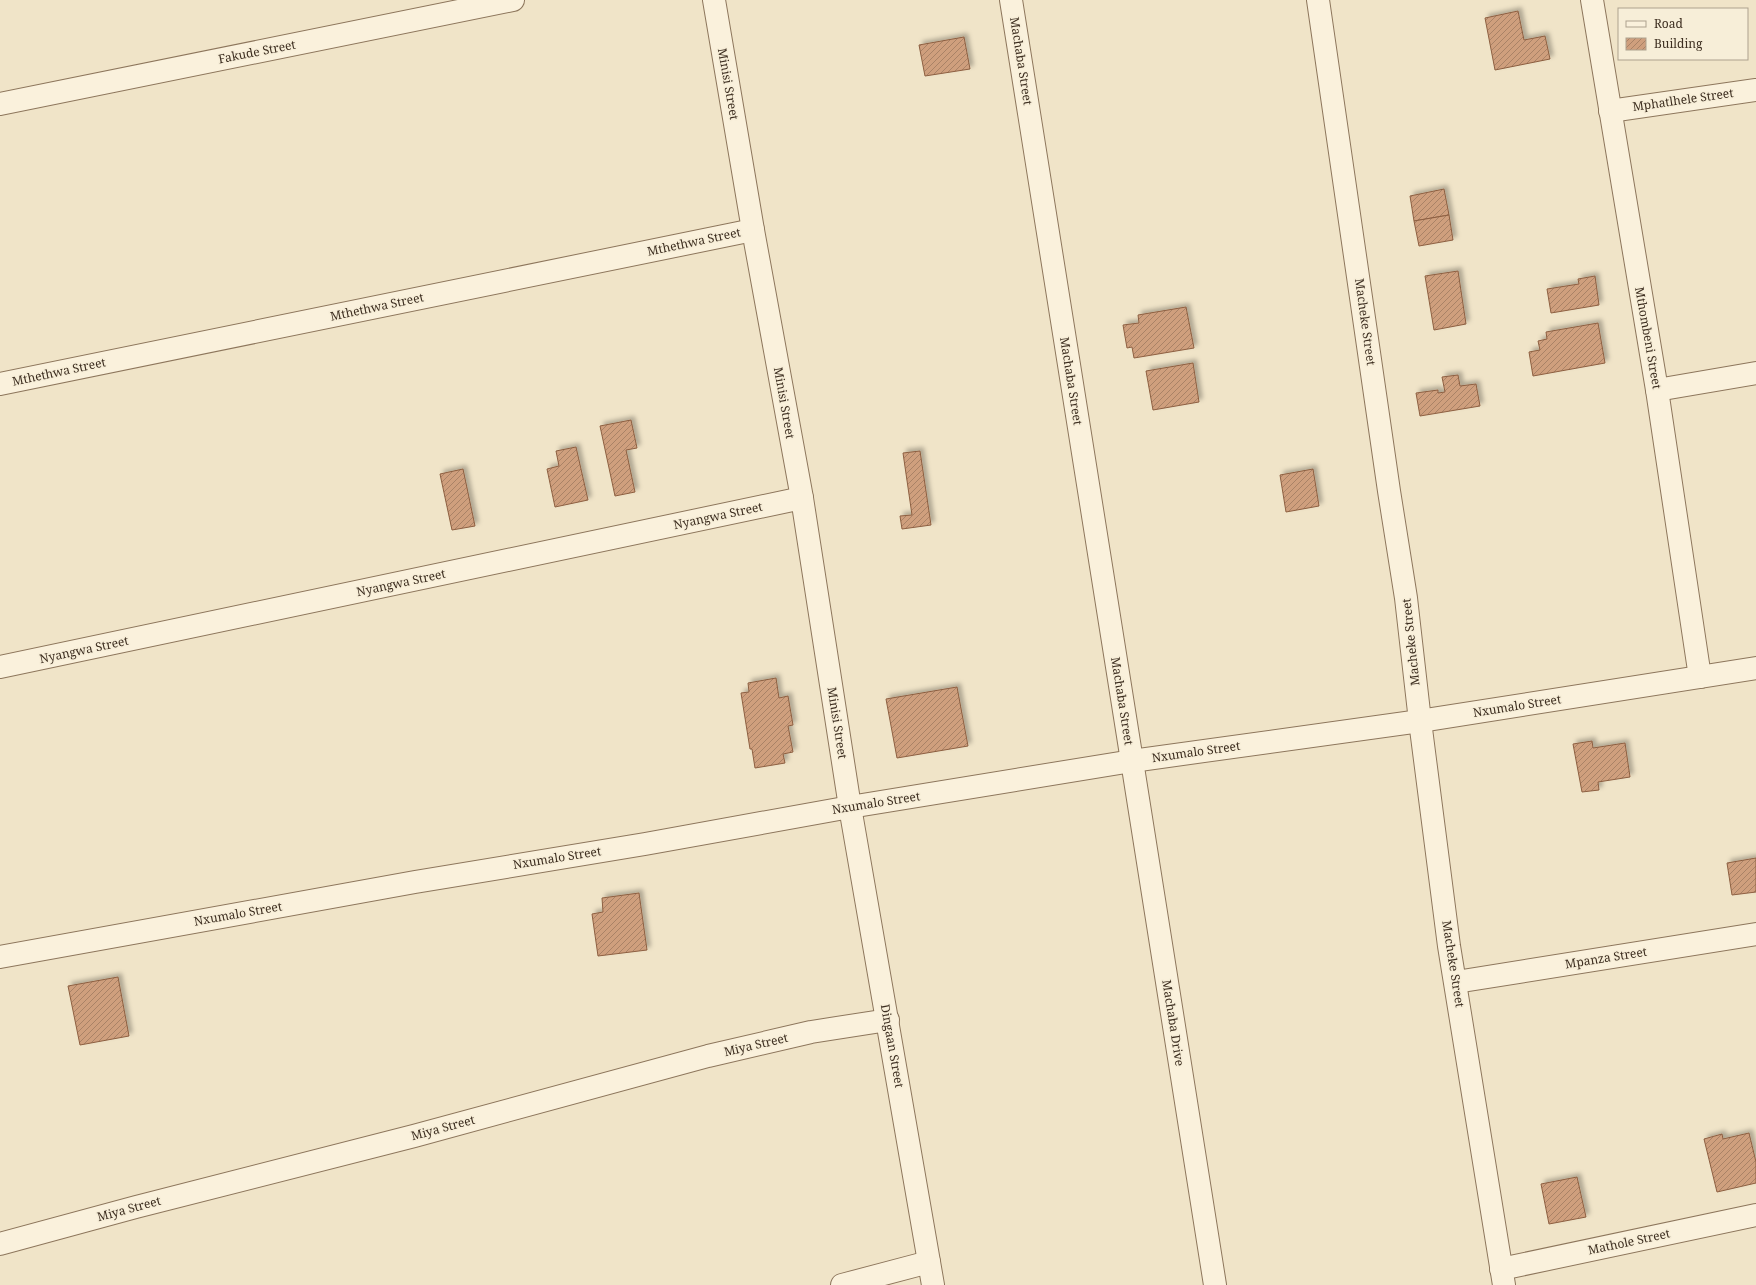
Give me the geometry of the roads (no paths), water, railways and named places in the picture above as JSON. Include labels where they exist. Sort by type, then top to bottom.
[{"type":"street","name":"Fakude Street","points":[[0,104],[513,0]]},
{"type":"street","name":"Minisi Street","points":[[714,0],[753,230],[802,498],[850,807]]},
{"type":"street","name":"Machaba Street","points":[[1011,0],[1132,761]]},
{"type":"street","name":"Macheke Street","points":[[1318,0],[1389,491],[1406,598],[1449,946],[1503,1277]]},
{"type":"street","name":"Mthombeni Street","points":[[1592,0],[1657,390],[1700,677]]},
{"type":"street","name":"Mphatlhele Street","points":[[1610,111],[1756,90]]},
{"type":"street","name":"Mthethwa Street","points":[[0,384],[753,230]]},
{"type":"street","points":[[1657,390],[1756,373]]},
{"type":"street","name":"Nyangwa Street","points":[[0,667],[802,498]]},
{"type":"street","name":"Nxumalo Street","points":[[0,957],[414,882],[850,807],[1132,761],[1420,721],[1756,668]]},
{"type":"street","name":"Machaba Drive","points":[[1132,761],[1215,1285]]},
{"type":"street","name":"Dingaan Street","points":[[850,807],[933,1285]]},
{"type":"street","name":"Mpanza Street","points":[[1456,982],[1756,934]]},
{"type":"street","name":"Miya Street","points":[[0,1244],[136,1207],[414,1136],[708,1056],[811,1032],[888,1020]]},
{"type":"street","name":"Mathole Street","points":[[1503,1277],[1756,1215]]},
{"type":"street","points":[[842,1285],[929,1262]]}]
